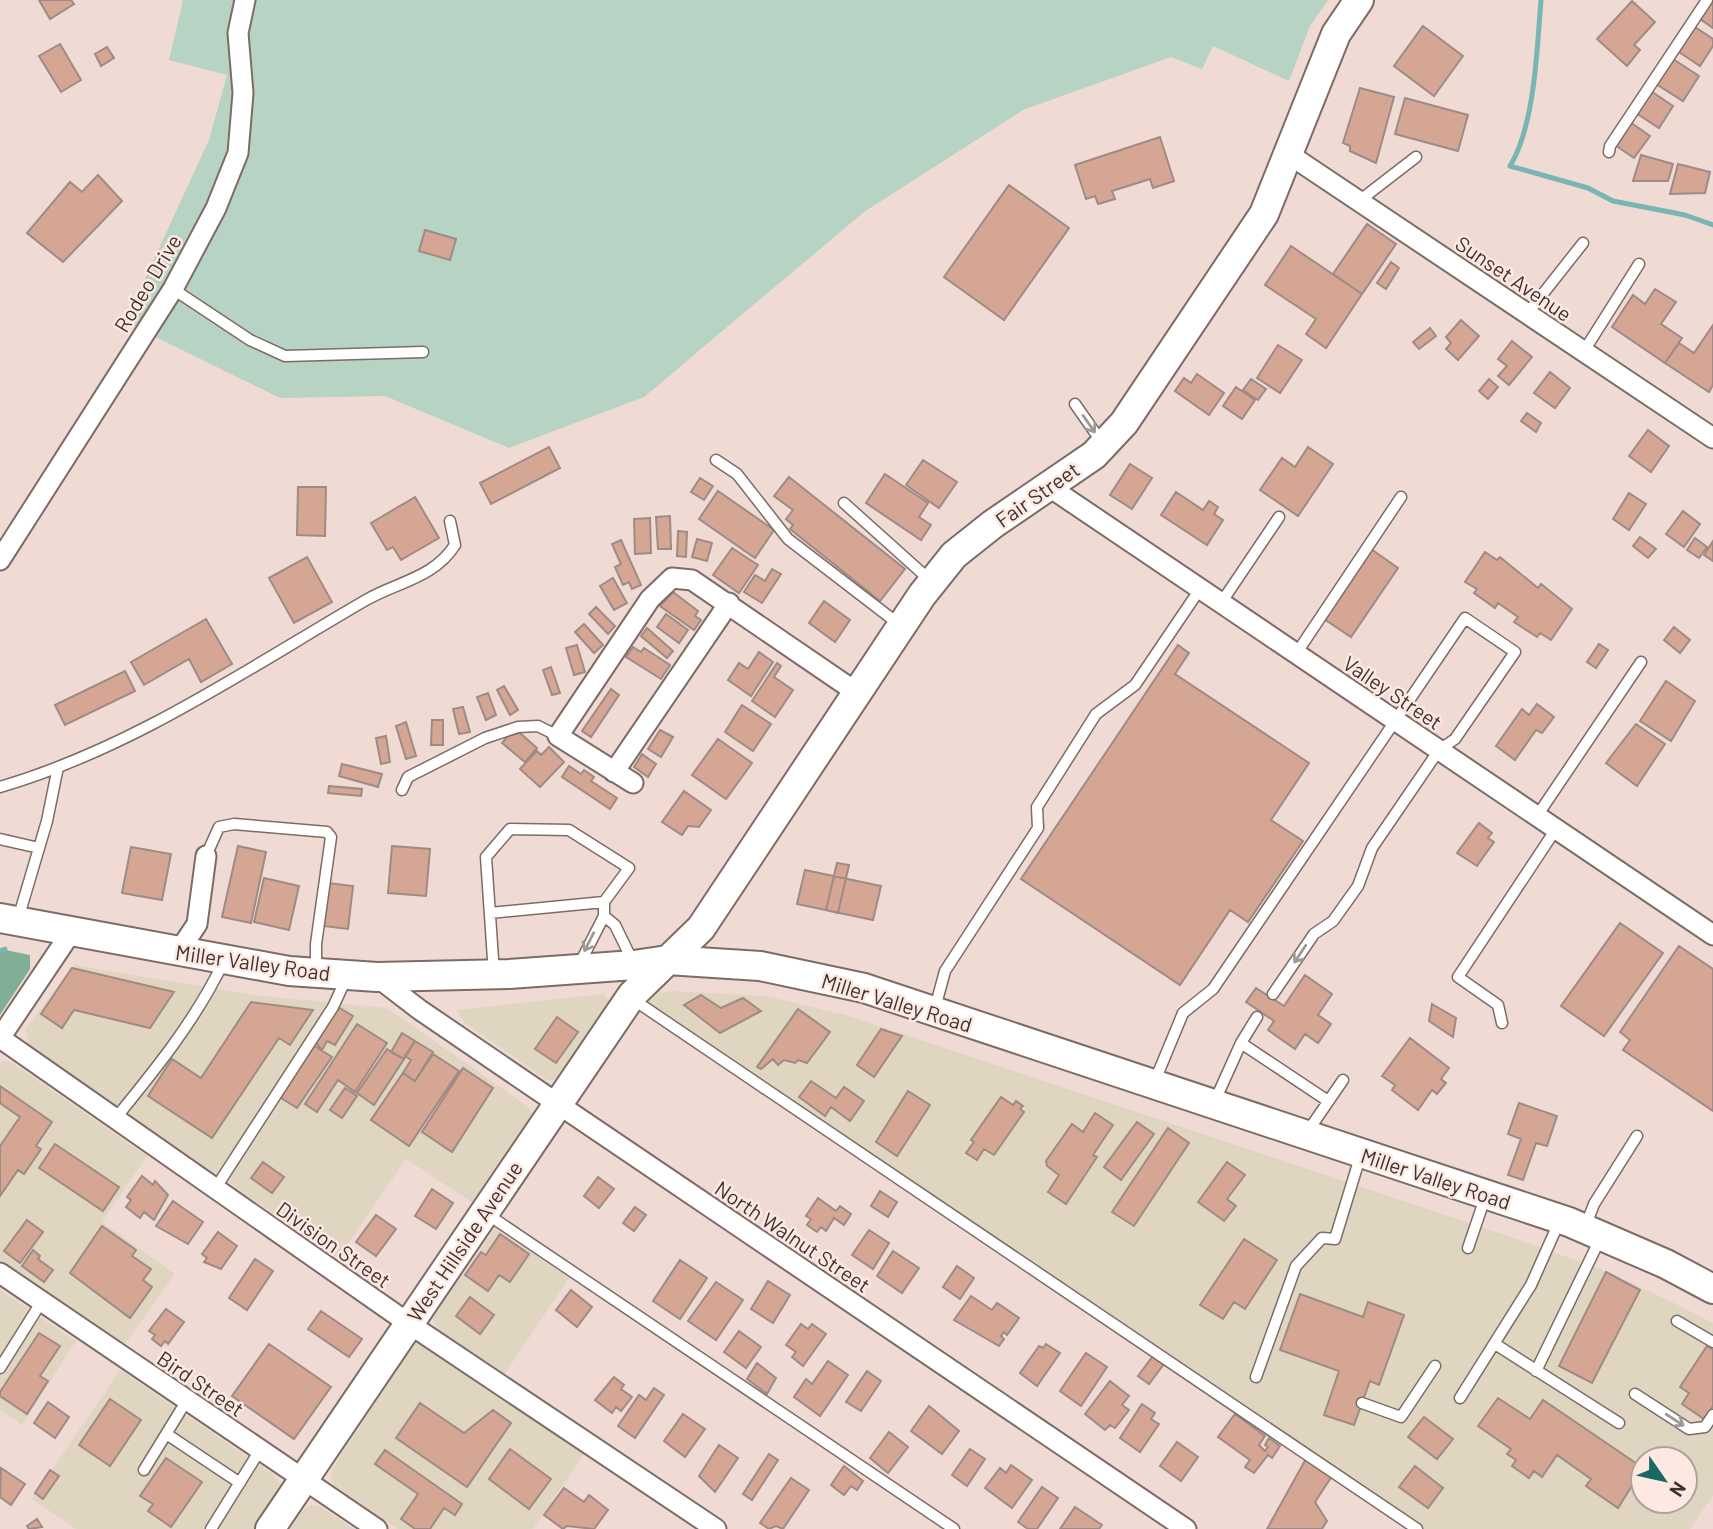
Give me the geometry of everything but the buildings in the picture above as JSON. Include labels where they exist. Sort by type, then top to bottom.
[{"type":"street","name":"Rodeo Drive","points":[[0,560],[173,289],[216,208],[239,153],[243,93],[238,33],[245,0]]},
{"type":"street","name":"Fair Street","points":[[667,960],[701,928],[856,692],[932,582],[954,555],[1103,445],[1124,423],[1264,214],[1290,155],[1310,93],[1336,34],[1359,0]]},
{"type":"street","name":"Sunset Avenue","points":[[1290,155],[1713,438]]},
{"type":"street","name":"Valley Street","points":[[1048,486],[1713,934]]},
{"type":"street","points":[[633,783],[558,736],[650,599],[671,578],[692,580],[856,692]]},
{"type":"street","points":[[614,772],[729,603]]},
{"type":"street","points":[[179,951],[197,924],[206,856]]},
{"type":"street","name":"Miller Valley Road","points":[[9,920],[225,960],[316,973],[377,977],[494,974],[634,965],[667,960],[760,966],[864,988],[1582,1228],[1713,1289]]},
{"type":"street","points":[[0,1038],[72,931]]},
{"type":"street","name":"West Hillside Avenue","points":[[270,1529],[630,998],[667,960]]},
{"type":"street","name":"North Walnut Street","points":[[377,977],[420,1010],[1186,1529]]},
{"type":"street","name":"Division Street","points":[[0,1038],[408,1323],[716,1529]]},
{"type":"street","name":"Bird Street","points":[[0,1273],[377,1529]]},
{"type":"lane","points":[[1609,152],[1610,146],[1707,0]]},
{"type":"lane","points":[[1359,201],[1416,157]]},
{"type":"lane","points":[[1527,314],[1583,243]]},
{"type":"lane","points":[[1584,351],[1639,264]]},
{"type":"lane","points":[[173,289],[250,341],[285,356],[424,352]]},
{"type":"lane","points":[[1075,404],[1103,445]]},
{"type":"lane","points":[[716,460],[737,474],[788,539],[901,626]]},
{"type":"lane","points":[[1296,654],[1401,497]]},
{"type":"lane","points":[[844,503],[932,582]]},
{"type":"lane","points":[[1221,603],[1279,517]]},
{"type":"lane","points":[[0,788],[58,767],[175,713],[244,675],[369,599],[423,575],[447,558],[455,545],[450,521]]},
{"type":"lane","points":[[934,1012],[945,971],[1038,828],[1037,807],[1065,761],[1096,714],[1135,685],[1200,589]]},
{"type":"lane","points":[[1153,1084],[1183,1013],[1213,989],[1465,618],[1515,652],[1455,739],[1439,750],[1372,848],[1358,886],[1333,921],[1314,934],[1273,994]]},
{"type":"lane","points":[[1536,816],[1641,662]]},
{"type":"lane","points":[[402,790],[408,777],[485,738],[518,727],[538,726],[558,736]]},
{"type":"lane","points":[[9,920],[38,848],[58,767]]},
{"type":"lane","points":[[206,856],[219,827],[234,824],[327,832],[331,837],[316,944],[316,973]]},
{"type":"lane","points":[[494,974],[486,858],[510,829],[569,830],[629,868],[604,902],[604,916],[576,969]]},
{"type":"lane","points":[[1503,1023],[1498,1005],[1458,977],[1474,949],[1556,829]]},
{"type":"lane","points":[[0,839],[38,848]]},
{"type":"lane","points":[[490,913],[604,902]]},
{"type":"lane","points":[[604,916],[615,925],[634,965]]},
{"type":"lane","points":[[116,1119],[174,1045],[209,992],[225,960]]},
{"type":"lane","points":[[215,1189],[333,1007],[348,975]]},
{"type":"lane","points":[[630,998],[1417,1529]]},
{"type":"lane","points":[[1213,1104],[1241,1043],[1257,1017]]},
{"type":"lane","points":[[1241,1043],[1328,1101]]},
{"type":"lane","points":[[1305,1135],[1343,1080]]},
{"type":"lane","points":[[1536,1371],[1582,1228],[1637,1136]]},
{"type":"lane","points":[[1256,1377],[1296,1266],[1322,1238],[1335,1239],[1362,1153]]},
{"type":"lane","points":[[1468,1248],[1486,1195]]},
{"type":"lane","points":[[484,1212],[954,1529]]},
{"type":"lane","points":[[1460,1398],[1531,1285],[1582,1228]]},
{"type":"lane","points":[[0,1368],[42,1301]]},
{"type":"lane","points":[[1678,1321],[1713,1342]]},
{"type":"lane","points":[[1495,1344],[1619,1423]]},
{"type":"lane","points":[[1362,1403],[1401,1417],[1435,1366]]},
{"type":"lane","points":[[1635,1394],[1689,1429],[1705,1427],[1713,1415]]},
{"type":"lane","points":[[144,1470],[187,1400]]},
{"type":"lane","points":[[167,1434],[240,1483]]},
{"type":"lane","points":[[211,1529],[260,1450]]},
{"type":"shaded area","points":[[74,965],[254,995],[387,1008],[527,1106],[532,1112],[532,1122],[476,1205],[406,1159],[338,1258],[29,1045],[25,1030]]},
{"type":"shaded area","points":[[673,991],[766,996],[846,1015],[1600,1269],[1713,1323],[1713,1495],[1690,1529],[1408,1529],[641,1008],[658,993]]},
{"type":"shaded area","points":[[603,994],[610,1002],[562,1074],[554,1080],[547,1080],[465,1023],[456,1010]]},
{"type":"shaded area","points":[[11,1062],[147,1156],[102,1222],[175,1274],[124,1345],[0,1260],[0,1063]]},
{"type":"shaded area","points":[[495,1228],[569,1278],[502,1378],[439,1334],[432,1318]]},
{"type":"shaded area","points":[[0,1290],[76,1341],[22,1425],[0,1410]]},
{"type":"shaded area","points":[[419,1343],[584,1454],[533,1529],[398,1529],[334,1485],[330,1478],[332,1469],[414,1344]]},
{"type":"shaded area","points":[[120,1370],[274,1475],[281,1485],[281,1493],[256,1529],[76,1529],[32,1499]]},
{"type":"shaded area","points":[[311,1505],[320,1506],[354,1529],[290,1529],[303,1510]]},
{"type":"green space","points":[[183,0],[1328,0],[1310,26],[1289,81],[1213,46],[1202,69],[1171,57],[1023,110],[864,212],[644,397],[509,448],[385,396],[280,398],[125,322],[209,140],[227,75],[169,60]]},
{"type":"green space","points":[[0,949],[30,955],[30,969],[0,1015]]},
{"type":"waterway","points":[[1541,0],[1530,108],[1525,130],[1510,166],[1588,188],[1613,201],[1685,215],[1713,225]]},
{"type":"waterway","points":[[0,951],[5,949]]}]
